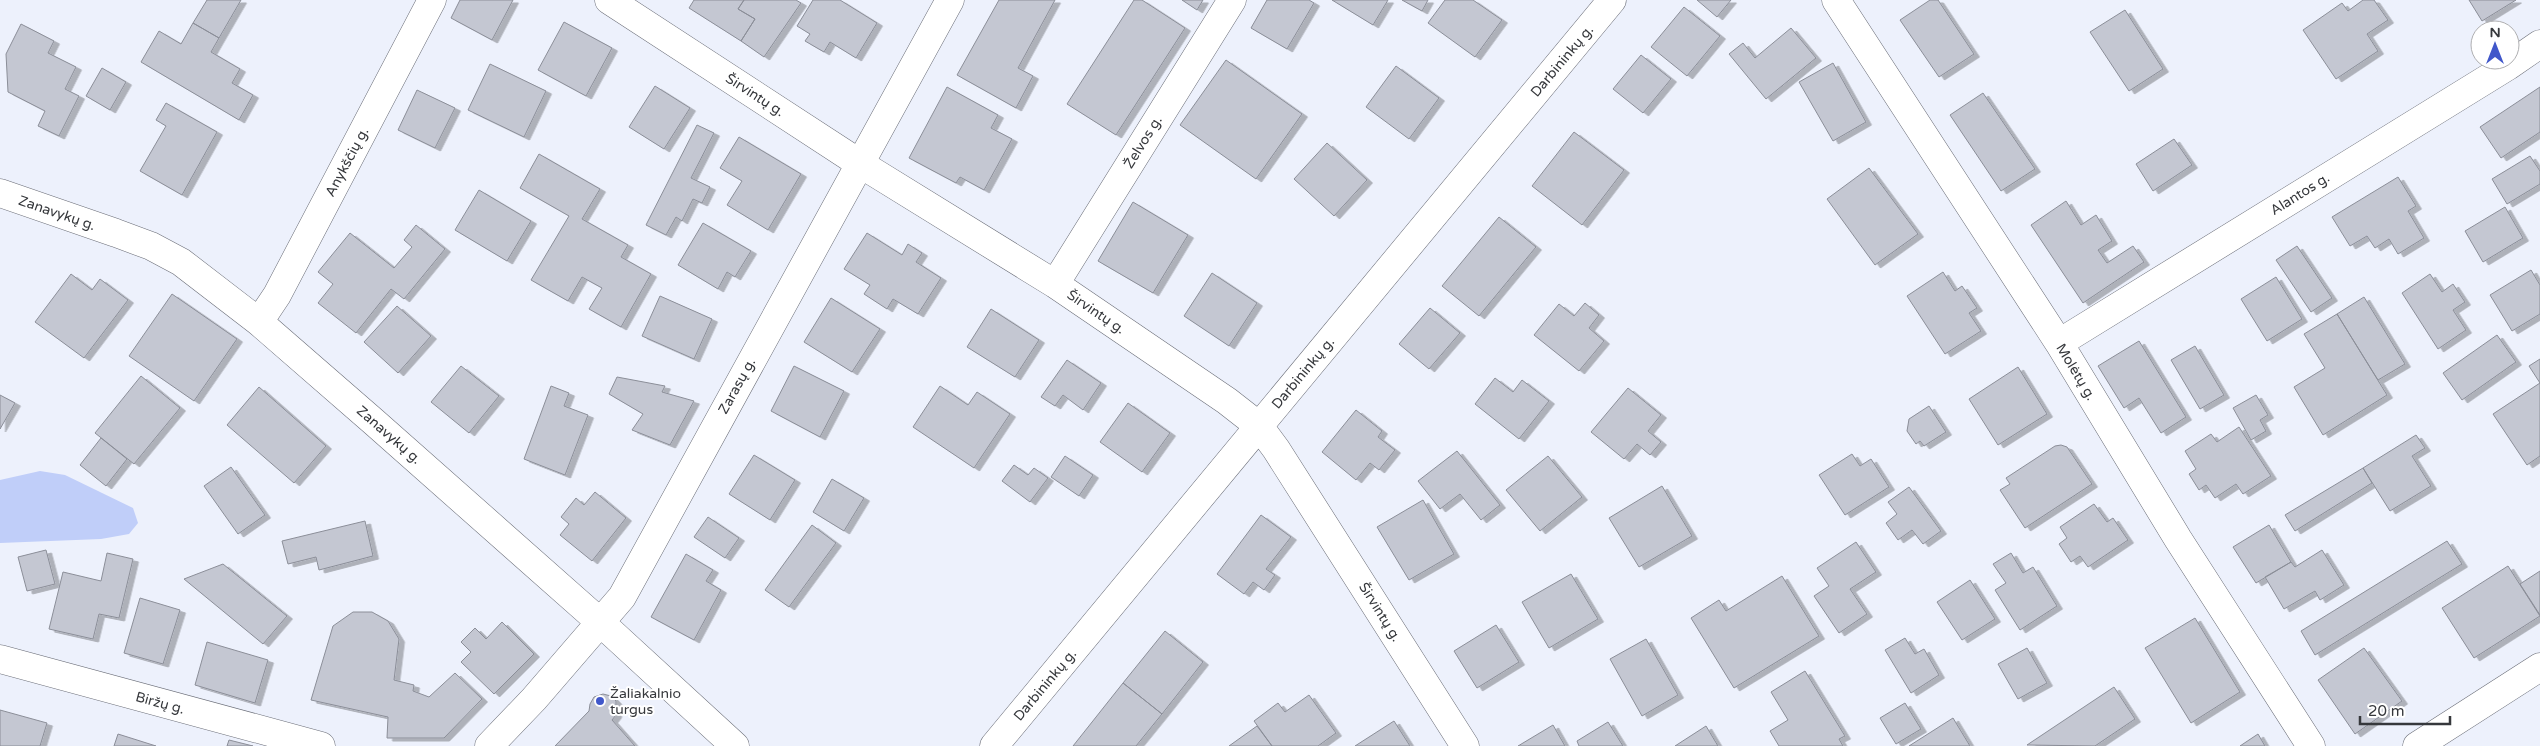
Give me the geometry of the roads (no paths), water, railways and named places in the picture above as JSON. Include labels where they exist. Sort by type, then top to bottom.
[{"type":"street","name":"Anykščių g.","points":[[259,322],[277,295],[432,0]]},
{"type":"street","name":"Širvintų g.","points":[[609,0],[859,164],[1055,284],[1228,401],[1259,426],[1276,449],[1464,746]]},
{"type":"street","name":"Zarasų g.","points":[[489,746],[534,699],[622,597],[950,0]]},
{"type":"street","name":"Želvos g.","points":[[1055,284],[1232,0]]},
{"type":"street","name":"Darbininkų g.","points":[[994,746],[1612,0]]},
{"type":"street","name":"Molėtų g.","points":[[1836,0],[2059,343],[2178,539],[2311,746]]},
{"type":"street","name":"Alantos g.","points":[[2059,343],[2508,66],[2540,44]]},
{"type":"street","name":"Zanavykų g.","points":[[0,193],[151,246],[181,262],[259,322],[600,622],[735,746]]},
{"type":"street","name":"Biržų g.","points":[[0,659],[321,746]]},
{"type":"street","points":[[2417,746],[2540,667]]},
{"type":"place","name":"Žaliakalnio turgus","points":[[600,701]]}]
